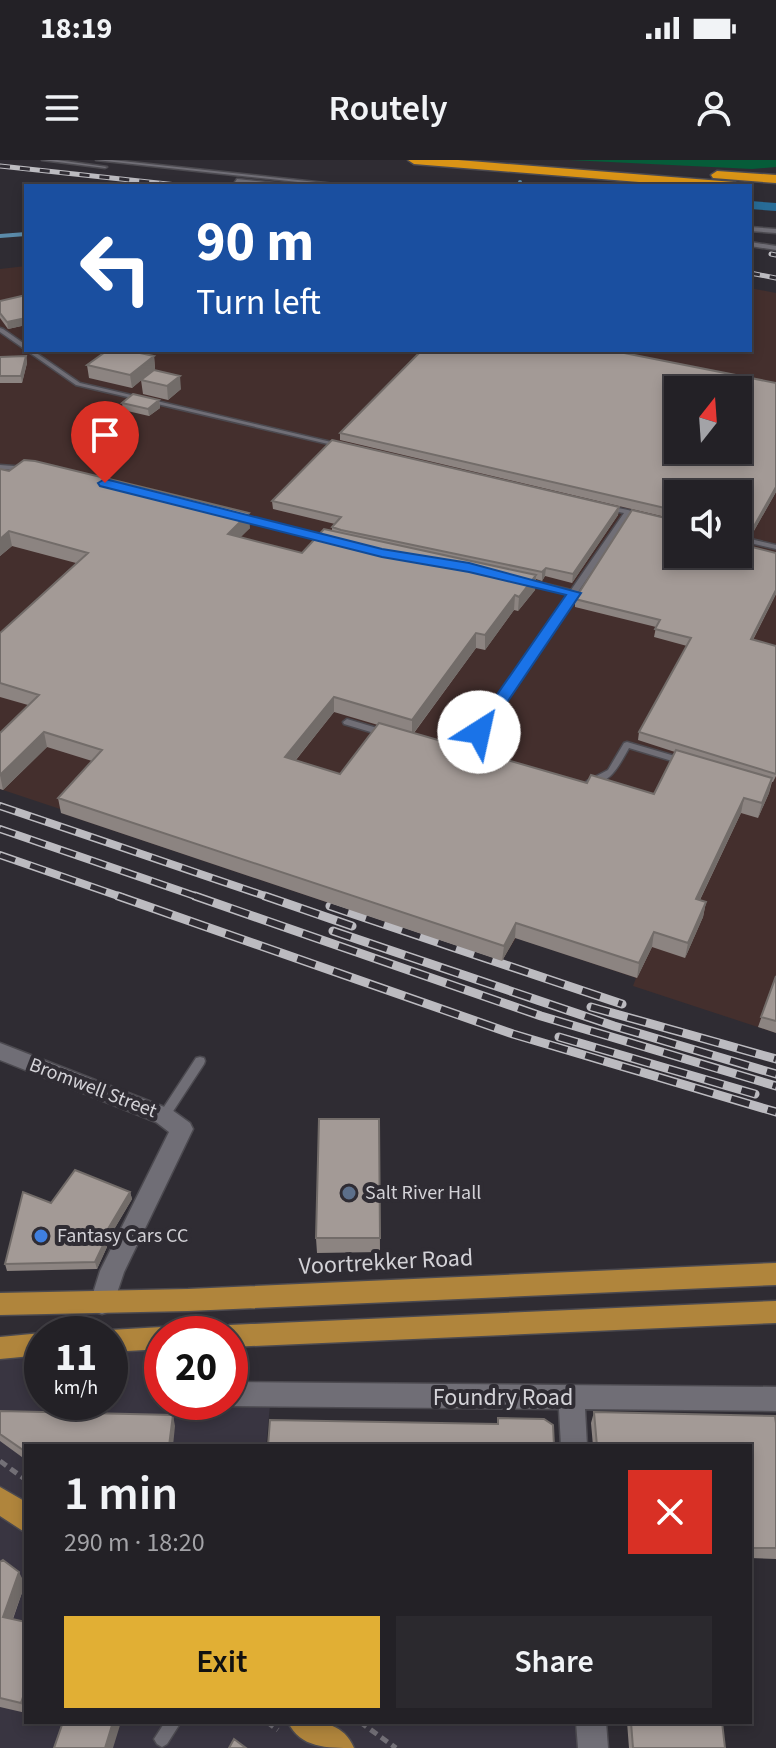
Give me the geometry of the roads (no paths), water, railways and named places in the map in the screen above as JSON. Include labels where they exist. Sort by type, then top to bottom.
[{"type":"highway","points":[[414,160],[709,184]]},
{"type":"highway","points":[[512,160],[776,179]]},
{"type":"highway","points":[[752,187],[776,189]]},
{"type":"main road","name":"Voortrekker Road","points":[[0,1304],[102,1303],[776,1274]]},
{"type":"main road","points":[[248,1335],[776,1312]]},
{"type":"main road","points":[[0,1348],[24,1346]]},
{"type":"main road","points":[[306,1724],[339,1748]]},
{"type":"street","name":"Bromwell Street","points":[[0,1051],[164,1116],[182,1129],[112,1271],[102,1303]]},
{"type":"street","name":"Foundry Road","points":[[248,1394],[776,1399]]},
{"type":"street","points":[[571,1398],[574,1444]]},
{"type":"street","points":[[591,1724],[593,1748]]},
{"type":"lane","points":[[44,160],[265,184]]},
{"type":"lane","points":[[98,160],[331,184]]},
{"type":"lane","points":[[752,229],[776,231]]},
{"type":"lane","points":[[752,244],[776,248]]},
{"type":"lane","points":[[1,330],[24,347]]},
{"type":"lane","points":[[31,352],[78,384],[352,447]]},
{"type":"lane","points":[[0,467],[41,470]]},
{"type":"lane","points":[[602,506],[653,518]]},
{"type":"lane","points":[[463,756],[628,512]]},
{"type":"lane","points":[[225,514],[345,544]]},
{"type":"lane","points":[[752,541],[776,547]]},
{"type":"lane","points":[[518,579],[574,593]]},
{"type":"lane","points":[[347,722],[390,735]]},
{"type":"lane","points":[[578,790],[611,772],[627,745],[697,765]]},
{"type":"lane","points":[[448,752],[477,760]]},
{"type":"lane","points":[[164,1116],[200,1061]]},
{"type":"lane","points":[[162,1739],[173,1724]]},
{"type":"waterway","points":[[752,205],[776,207]]},
{"type":"waterway","points":[[0,236],[24,234]]},
{"type":"railway","points":[[0,166],[167,184]]},
{"type":"railway","points":[[771,254],[776,255]]},
{"type":"railway","points":[[752,273],[776,278]]},
{"type":"railway","points":[[0,806],[271,898]]},
{"type":"railway","points":[[0,829],[201,898]]},
{"type":"railway","points":[[0,855],[124,898]]},
{"type":"railway","points":[[118,896],[513,1034],[776,1112]]},
{"type":"railway","points":[[195,896],[541,1016],[776,1086]]},
{"type":"railway","points":[[265,896],[352,926]]},
{"type":"railway","points":[[330,906],[622,1004]]},
{"type":"railway","points":[[333,931],[614,1026],[776,1074]]},
{"type":"railway","points":[[591,1007],[776,1059]]},
{"type":"railway","points":[[559,1037],[755,1094]]},
{"type":"place","name":"Salt River Hall","points":[[349,1193]]},
{"type":"place","name":"Fantasy Cars CC","points":[[41,1236]]}]
